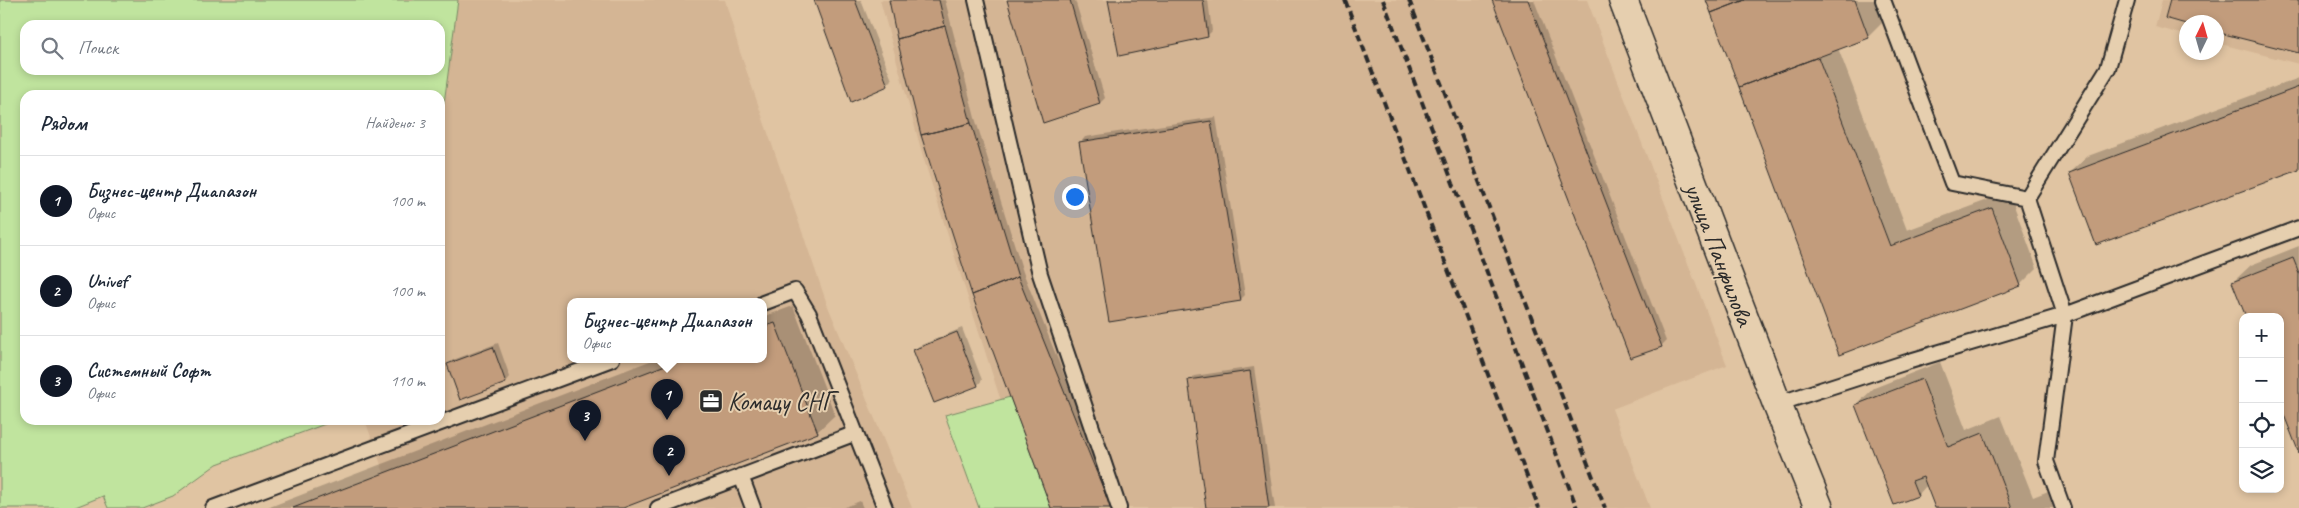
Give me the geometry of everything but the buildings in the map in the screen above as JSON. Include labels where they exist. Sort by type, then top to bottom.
[{"type":"street","name":"улица Панфилова","points":[[1623,0],[1777,404],[1819,508]]},
{"type":"lane","points":[[976,0],[1040,274],[1119,508]]},
{"type":"lane","points":[[1883,0],[1952,183],[2027,198]]},
{"type":"lane","points":[[2064,508],[2046,461],[2065,316],[2027,198],[2108,68],[2127,0]]},
{"type":"lane","points":[[1777,404],[1910,361],[2065,316],[2299,228]]},
{"type":"lane","points":[[767,301],[795,291],[809,314],[885,508]]},
{"type":"lane","points":[[445,421],[601,363]]},
{"type":"lane","points":[[213,508],[435,425]]},
{"type":"lane","points":[[658,508],[856,433]]},
{"type":"lane","points":[[741,476],[753,508]]},
{"type":"shaded area","points":[[458,0],[725,0],[740,52],[827,304],[912,508],[293,508],[384,473],[367,425],[445,425],[445,96]]},
{"type":"shaded area","points":[[880,0],[1587,0],[1727,365],[1612,409],[1650,508],[1040,508],[998,392],[924,160]]},
{"type":"shaded area","points":[[2162,0],[2170,0],[2165,18],[2179,22],[2179,33],[2155,27]]},
{"type":"shaded area","points":[[2224,34],[2299,53],[2299,64],[2224,45]]},
{"type":"green space","points":[[0,0],[458,0],[445,96],[445,90],[20,90],[20,425],[322,425],[217,464],[173,496],[142,508],[108,508],[103,496],[73,508],[0,508]]},
{"type":"green space","points":[[1010,397],[1051,508],[979,508],[945,415]]},
{"type":"railway","points":[[1345,0],[1539,508]]},
{"type":"railway","points":[[1383,0],[1577,508]]},
{"type":"railway","points":[[1409,0],[1605,508]]},
{"type":"place","name":"Комацу СНГ","points":[[711,401]]},
{"type":"place","name":"Бизнес-центр Диапазон","points":[[667,420]]},
{"type":"place","name":"Системный Софт","points":[[585,441]]},
{"type":"place","name":"Univef","points":[[669,476]]}]
